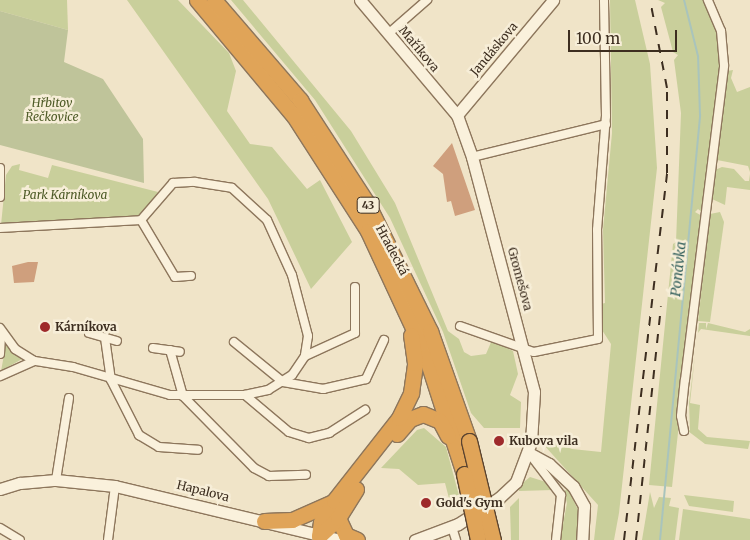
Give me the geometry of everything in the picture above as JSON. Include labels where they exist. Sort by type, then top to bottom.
[{"type":"highway","name":"Hradecká","points":[[197,0],[262,73],[339,181],[400,295],[459,444],[493,540]]},
{"type":"highway","name":"Hradecká","points":[[214,0],[300,100],[367,203],[430,331],[459,444],[478,540]]},
{"type":"highway","points":[[320,536],[321,522],[334,501],[399,418],[411,393],[415,351],[400,295]]},
{"type":"highway","points":[[320,536],[338,518],[410,419],[423,414],[436,418],[459,444]]},
{"type":"highway","points":[[264,521],[292,520],[334,501]]},
{"type":"highway","points":[[338,518],[346,535],[357,540]]},
{"type":"street","name":"Maříkova","points":[[360,0],[457,115]]},
{"type":"street","points":[[388,34],[427,0]]},
{"type":"street","points":[[460,326],[534,352],[598,339],[597,230],[606,124],[604,0]]},
{"type":"street","points":[[684,431],[684,389],[725,57],[721,31],[708,0]]},
{"type":"street","name":"Jandáskova","points":[[457,115],[548,2]]},
{"type":"street","name":"Gromešova","points":[[457,115],[472,157],[525,349],[534,410],[529,453]]},
{"type":"street","points":[[472,157],[606,124]]},
{"type":"street","points":[[0,168],[0,197]]},
{"type":"street","points":[[0,228],[141,220],[173,183],[195,182],[232,188],[267,220],[296,288],[308,324],[305,356]]},
{"type":"street","points":[[141,220],[175,277],[191,276]]},
{"type":"street","points":[[282,382],[305,356],[355,333],[355,287]]},
{"type":"street","points":[[0,330],[0,354]]},
{"type":"street","points":[[0,330],[15,349],[34,361],[73,367],[111,380],[183,396],[245,395],[282,382],[323,389],[359,382],[372,373],[384,340]]},
{"type":"street","points":[[89,333],[116,341]]},
{"type":"street","points":[[105,338],[111,380],[134,427],[145,440],[159,447],[198,450]]},
{"type":"street","points":[[234,342],[282,382]]},
{"type":"street","points":[[153,348],[180,352]]},
{"type":"street","points":[[170,350],[183,396],[262,474],[306,475]]},
{"type":"street","points":[[0,376],[34,361]]},
{"type":"street","points":[[245,395],[295,436],[309,438],[329,433],[365,410]]},
{"type":"street","points":[[56,480],[69,398]]},
{"type":"street","points":[[415,540],[452,527],[508,490],[529,453]]},
{"type":"street","points":[[529,453],[561,495],[556,540]]},
{"type":"street","points":[[529,453],[549,464],[574,486],[584,506],[582,540]]},
{"type":"street","name":"Hapalova","points":[[0,489],[20,482],[56,480],[115,486],[340,540]]},
{"type":"street","points":[[108,540],[115,486]]},
{"type":"street","points":[[452,527],[456,540]]},
{"type":"street","points":[[0,528],[20,540]]},
{"type":"green space","points":[[0,0],[67,0],[68,30],[0,11]]},
{"type":"green space","points":[[127,0],[178,0],[229,53],[236,71],[227,111],[250,144],[272,147],[307,189],[320,180],[352,242],[311,289],[268,199]]},
{"type":"green space","points":[[231,0],[243,0],[351,131],[395,203],[448,331],[459,339],[464,352],[471,356],[486,354],[492,340],[513,351],[518,374],[510,395],[521,402],[520,428],[484,428],[471,413],[443,332],[390,218],[315,100]]},
{"type":"green space","points":[[610,0],[635,0],[650,64],[657,168],[619,513],[614,540],[594,540],[598,505],[543,444],[544,439],[572,449],[601,452],[611,344],[602,330],[601,304],[605,303],[603,230],[612,133]]},
{"type":"green space","points":[[658,0],[704,0],[715,27],[721,59],[703,213],[698,209],[695,212],[702,216],[672,487],[649,485],[673,244],[676,242],[681,113],[674,60],[678,55],[673,52],[661,7],[665,3]]},
{"type":"green space","name":"Hřbitov Řečkovice","points":[[0,11],[68,30],[64,62],[103,79],[143,139],[144,183],[0,145]]},
{"type":"green space","points":[[733,70],[731,78],[737,92],[750,87],[750,172],[748,166],[717,160],[727,71]]},
{"type":"green space","name":"Park Kárníkova","points":[[20,164],[19,170],[48,178],[52,165],[158,192],[141,216],[1,225],[6,175],[12,166]]},
{"type":"green space","points":[[722,167],[734,169],[745,181],[749,181],[750,174],[750,190],[727,187],[725,205],[712,199],[715,170]]},
{"type":"green space","points":[[720,212],[724,222],[710,322],[698,321],[710,214]]},
{"type":"green space","points":[[699,323],[706,323],[706,329],[708,323],[745,332],[750,329],[750,336],[701,329],[698,333]]},
{"type":"green space","points":[[5,342],[22,359],[1,371],[4,355]]},
{"type":"green space","points":[[695,355],[690,403],[700,405],[698,429],[707,437],[750,441],[748,449],[705,444],[688,431],[690,430],[689,403]]},
{"type":"green space","points":[[424,428],[446,447],[461,503],[451,506],[445,483],[418,485],[399,469],[381,468],[417,430]]},
{"type":"green space","points":[[530,477],[546,482],[553,490],[519,491],[519,486]]},
{"type":"green space","points":[[568,489],[579,512],[577,540],[560,540],[567,503],[564,491]]},
{"type":"green space","points":[[650,492],[654,508],[659,497],[671,498],[669,506],[679,508],[675,540],[642,540]]},
{"type":"green space","points":[[684,495],[734,501],[733,512],[689,506]]},
{"type":"green space","points":[[519,498],[519,540],[511,540],[510,507]]},
{"type":"green space","points":[[683,509],[750,519],[750,540],[679,540]]},
{"type":"building","points":[[452,143],[475,210],[455,216],[451,201],[447,202],[443,174],[433,166]]},
{"type":"building","points":[[28,262],[38,262],[34,282],[14,283],[12,266]]},
{"type":"waterway","name":"Ponávka","points":[[660,540],[700,115],[698,56],[684,0]]},
{"type":"railway","points":[[624,540],[667,173],[667,88],[650,0]]},
{"type":"railway","points":[[636,540],[661,306]]},
{"type":"place","name":"Kárníkova","points":[[45,327]]},
{"type":"place","name":"Kubova vila","points":[[499,441]]},
{"type":"place","name":"Gold's Gym","points":[[426,503]]}]
